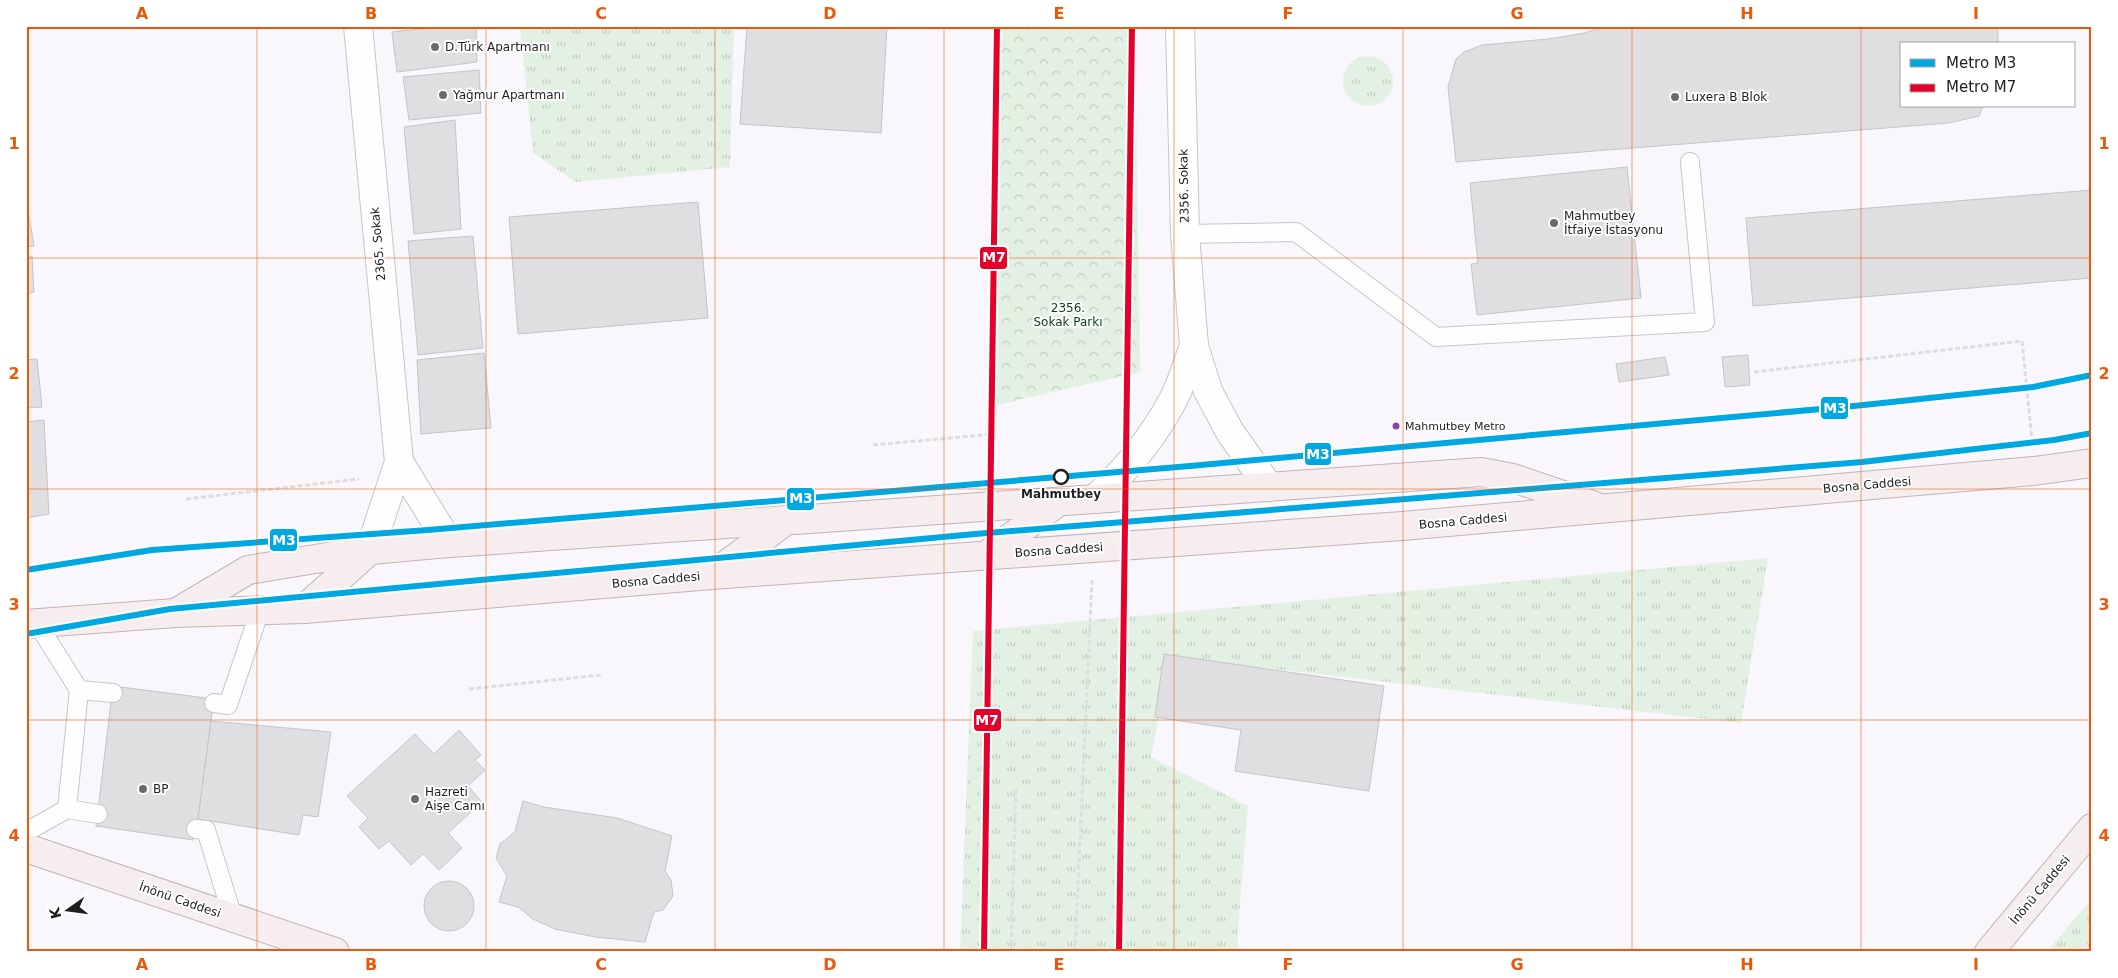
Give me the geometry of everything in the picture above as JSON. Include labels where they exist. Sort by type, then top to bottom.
[{"type":"main road","name":"Bosna Caddesi","points":[[32,623],[175,613],[304,609],[712,575],[1402,526],[2034,470],[2092,463]]},
{"type":"main road","points":[[175,613],[248,570],[370,550],[449,543],[1481,472],[1513,478],[1604,509]]},
{"type":"main road","points":[[987,555],[1058,502]]},
{"type":"main road","points":[[712,575],[787,520]]},
{"type":"main road","points":[[304,609],[370,550]]},
{"type":"main road","name":"İnönü Caddesi","points":[[1989,952],[2092,828]]},
{"type":"main road","name":"İnönü Caddesi","points":[[26,848],[234,918],[307,947],[335,952]]},
{"type":"street","name":"2365. Sokak","points":[[358,26],[399,462],[370,550]]},
{"type":"street","name":"2356. Sokak","points":[[1180,26],[1185,234],[1194,346]]},
{"type":"street","points":[[1194,346],[1208,391],[1230,432],[1269,486]]},
{"type":"street","points":[[1095,499],[1114,481],[1152,434],[1173,400],[1194,346]]},
{"type":"street","name":"2365. Sokak","points":[[399,462],[449,543]]},
{"type":"lane","points":[[1185,234],[1296,232],[1436,337],[1705,322],[1690,162]]},
{"type":"lane","points":[[214,703],[228,705],[260,610]]},
{"type":"lane","points":[[32,623],[79,690],[67,809]]},
{"type":"lane","points":[[79,690],[112,693]]},
{"type":"lane","points":[[26,832],[67,809],[98,814]]},
{"type":"lane","points":[[196,829],[206,830],[234,918]]},
{"type":"path","points":[[1754,372],[2022,341],[2031,418],[2034,470]]},
{"type":"path","points":[[873,445],[994,434]]},
{"type":"path","points":[[186,499],[361,479]]},
{"type":"path","points":[[1075,952],[1094,547]]},
{"type":"path","points":[[469,689],[600,676]]},
{"type":"path","points":[[1011,952],[1016,787]]},
{"type":"green space","points":[[520,26],[734,26],[730,167],[576,182],[533,153]]},
{"type":"green space","name":"2356. Sokak Parkı","points":[[998,26],[1135,26],[1140,372],[997,405]]},
{"type":"green space","points":[[1368,56],[1377,58],[1388,67],[1393,81],[1391,90],[1382,101],[1368,106],[1359,104],[1348,95],[1343,81],[1345,72],[1354,61]]},
{"type":"green space","points":[[1768,558],[1741,723],[1170,657],[1151,757],[1248,806],[1238,928],[1238,952],[960,952],[973,631]]},
{"type":"green space","points":[[2092,898],[2092,952],[2047,952]]},
{"type":"building","name":"D.Türk Apartmanı","points":[[447,26],[476,26],[477,62],[397,72],[392,32]]},
{"type":"building","points":[[747,26],[887,26],[881,133],[740,124]]},
{"type":"building","name":"Luxera B Blok","points":[[1606,26],[1998,26],[1998,42],[1900,42],[1900,108],[1982,108],[1979,116],[1949,123],[1456,162],[1448,87],[1456,59],[1464,52],[1482,45],[1548,39],[1585,33]]},
{"type":"building","name":"Yağmur Apartmanı","points":[[479,70],[481,113],[409,120],[403,77]]},
{"type":"building","points":[[455,120],[461,229],[414,234],[404,127]]},
{"type":"building","name":"Mahmutbey İtfaiye İstasyonu","points":[[1627,167],[1641,298],[1477,315],[1471,264],[1478,263],[1470,183]]},
{"type":"building","points":[[2092,190],[2092,278],[1753,306],[1746,218]]},
{"type":"building","points":[[26,197],[34,246],[26,247]]},
{"type":"building","points":[[698,202],[708,318],[518,334],[509,217]]},
{"type":"building","points":[[473,236],[483,348],[418,355],[408,241]]},
{"type":"building","points":[[32,256],[34,292],[26,294],[26,257]]},
{"type":"building","points":[[484,353],[491,428],[421,434],[417,360]]},
{"type":"building","points":[[1748,355],[1750,385],[1725,387],[1722,357]]},
{"type":"building","points":[[1665,357],[1669,375],[1619,382],[1616,364]]},
{"type":"building","points":[[37,359],[42,407],[26,408],[26,360]]},
{"type":"building","points":[[44,420],[49,514],[26,518],[26,422]]},
{"type":"building","points":[[1164,654],[1384,686],[1369,791],[1235,771],[1241,730],[1155,717]]},
{"type":"building","points":[[113,686],[214,699],[198,819],[193,840],[96,826]]},
{"type":"building","points":[[211,721],[331,732],[318,817],[303,815],[299,835],[198,819]]},
{"type":"building","name":"Hazreti Aişe Camı","points":[[459,730],[481,755],[475,760],[485,770],[468,786],[482,802],[448,833],[462,848],[439,870],[423,854],[411,865],[389,841],[379,849],[359,827],[368,818],[347,796],[415,734],[434,754]]},
{"type":"building","points":[[523,801],[544,807],[617,818],[672,836],[665,871],[671,880],[673,896],[663,910],[654,912],[645,942],[595,937],[555,929],[533,919],[518,907],[499,902],[507,876],[496,858],[500,844],[515,832]]},
{"type":"building","points":[[449,881],[458,883],[469,892],[474,906],[472,915],[463,926],[449,931],[440,929],[429,920],[424,906],[426,897],[435,886]]},
{"type":"metro line","name":"M7","points":[[984,952],[997,26]]},
{"type":"metro line","name":"M7","points":[[1119,952],[1132,26]]},
{"type":"metro line","name":"M3","points":[[26,570],[152,550],[428,530],[1190,466],[1854,406],[2033,387],[2092,375]]},
{"type":"metro line","name":"M3","points":[[26,634],[170,609],[975,534],[1862,462],[2054,440],[2092,433]]},
{"type":"place","name":"D.Türk Apartmanı","points":[[435,47]]},
{"type":"place","name":"Yağmur Apartmanı","points":[[443,95]]},
{"type":"place","name":"Luxera B Blok","points":[[1675,97]]},
{"type":"place","name":"Mahmutbey İtfaiye İstasyonu","points":[[1554,223]]},
{"type":"place","name":"Mahmutbey Metro","points":[[1396,426]]},
{"type":"place","name":"Mahmutbey","points":[[1061,477]]},
{"type":"place","name":"BP","points":[[143,789]]},
{"type":"place","name":"Hazreti Aişe Camı","points":[[415,799]]}]
